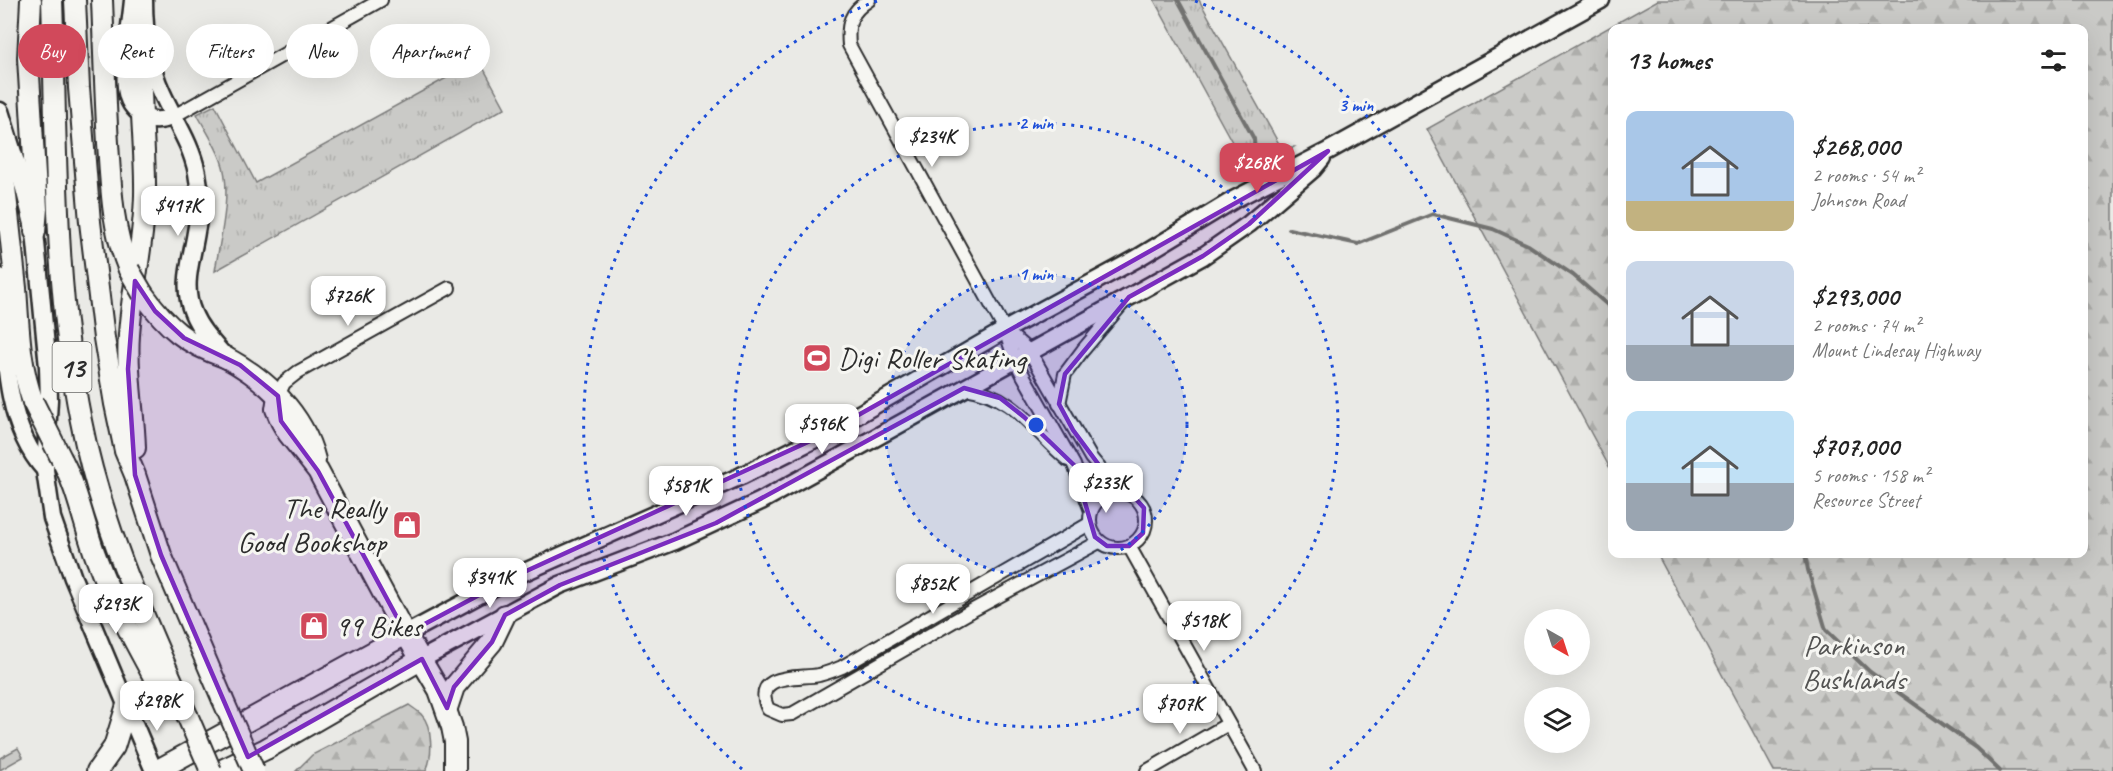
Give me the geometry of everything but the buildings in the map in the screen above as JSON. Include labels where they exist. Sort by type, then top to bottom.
[{"type":"main road","points":[[31,0],[28,58],[37,209],[35,232]]},
{"type":"main road","name":"13","points":[[52,0],[64,305],[81,422],[101,502],[122,563],[211,771]]},
{"type":"main road","name":"13","points":[[75,0],[90,222],[104,338],[125,451],[161,555],[254,771]]},
{"type":"main road","points":[[102,0],[112,204],[118,240],[129,270],[155,311],[184,338],[201,349],[225,357],[254,374],[291,410],[311,442],[318,471],[447,708],[455,742],[454,771]]},
{"type":"main road","points":[[133,0],[126,91],[131,104],[151,120],[174,116]]},
{"type":"main road","points":[[144,0],[144,24]]},
{"type":"main road","points":[[0,111],[35,232],[50,400],[53,465],[52,518],[62,549],[155,771],[224,736],[511,578],[741,476],[821,436],[1005,330],[1136,259],[1235,199],[1287,170],[1328,151],[1601,0]]},
{"type":"main road","points":[[135,475],[134,433],[129,386],[129,338],[144,201],[141,78]]},
{"type":"main road","points":[[156,78],[192,156],[199,187],[200,208],[189,265],[188,296],[198,323],[225,357]]},
{"type":"main road","points":[[0,146],[16,288],[20,353],[24,375],[53,465]]},
{"type":"main road","points":[[220,771],[274,744],[422,659],[560,585],[675,541],[760,501],[1203,256],[1249,224],[1313,169],[1328,151]]},
{"type":"main road","points":[[0,277],[7,371],[15,412],[34,458],[53,465],[74,486],[97,561],[123,618],[171,708],[187,716]]},
{"type":"main road","points":[[447,708],[454,687],[492,642],[505,615]]},
{"type":"main road","points":[[97,771],[114,747],[127,705]]},
{"type":"street","points":[[174,116],[381,0]]},
{"type":"street","points":[[869,0],[853,15],[848,29],[849,45],[1005,330],[1059,404],[1091,458],[1119,492]]},
{"type":"street","points":[[278,396],[285,383],[298,372],[449,288]]},
{"type":"street","points":[[1059,404],[1065,374],[1129,297]]},
{"type":"street","points":[[1023,356],[1074,465],[1090,518],[1095,537],[1100,542],[1114,548],[1129,546],[1143,533],[1146,517],[1134,496],[1119,492],[1102,497],[1095,503],[1090,518],[1032,557],[842,667],[818,675],[773,681],[764,697],[768,709],[782,715],[792,714],[1100,542]]},
{"type":"street","points":[[964,388],[982,390],[1011,405],[1048,443],[1074,465]]},
{"type":"street","points":[[1129,546],[1255,771]]},
{"type":"street","points":[[1032,557],[1041,573]]},
{"type":"street","points":[[1147,771],[1228,724]]},
{"type":"highlighted area","points":[[1328,151],[1249,224],[1203,256],[1129,297],[1065,374],[1059,404],[1073,430],[1119,492],[1134,497],[1144,508],[1143,533],[1129,546],[1107,546],[1095,537],[1074,465],[1024,417],[1000,398],[964,388],[716,523],[560,585],[505,615],[492,642],[454,687],[447,708],[422,659],[248,757],[161,555],[135,475],[128,369],[135,281],[155,311],[184,338],[240,365],[278,396],[281,421],[318,471],[406,634],[511,578],[821,436]]},
{"type":"green space","points":[[1154,0],[1199,0],[1278,142],[1282,147],[1294,147],[1239,178],[1243,162]]},
{"type":"green space","name":"Parkinson Bushlands","points":[[1658,0],[2113,0],[2113,771],[1774,771],[1659,558],[2088,558],[2088,24],[1615,24]]},
{"type":"green space","name":"Parkinson Bushlands","points":[[1608,28],[1608,465],[1427,129]]},
{"type":"green space","points":[[446,78],[489,78],[505,108],[215,271],[226,186],[221,160],[197,114],[215,105],[256,183]]},
{"type":"green space","points":[[409,705],[421,714],[428,726],[431,750],[426,771],[296,771],[312,755]]},
{"type":"green space","points":[[18,748],[23,757],[0,770],[0,758]]},
{"type":"waterway","points":[[1178,0],[1254,139],[1256,173]]},
{"type":"waterway","points":[[1289,229],[1358,244],[1433,214],[1493,229],[1528,245],[1573,275],[1608,306]]},
{"type":"waterway","points":[[1806,558],[1826,630],[1870,672],[1976,748],[2000,771]]},
{"type":"place","name":"Digi Roller Skating","points":[[817,358]]},
{"type":"place","name":"The Really Good Bookshop","points":[[407,525]]},
{"type":"place","name":"99 Bikes","points":[[314,626]]}]
